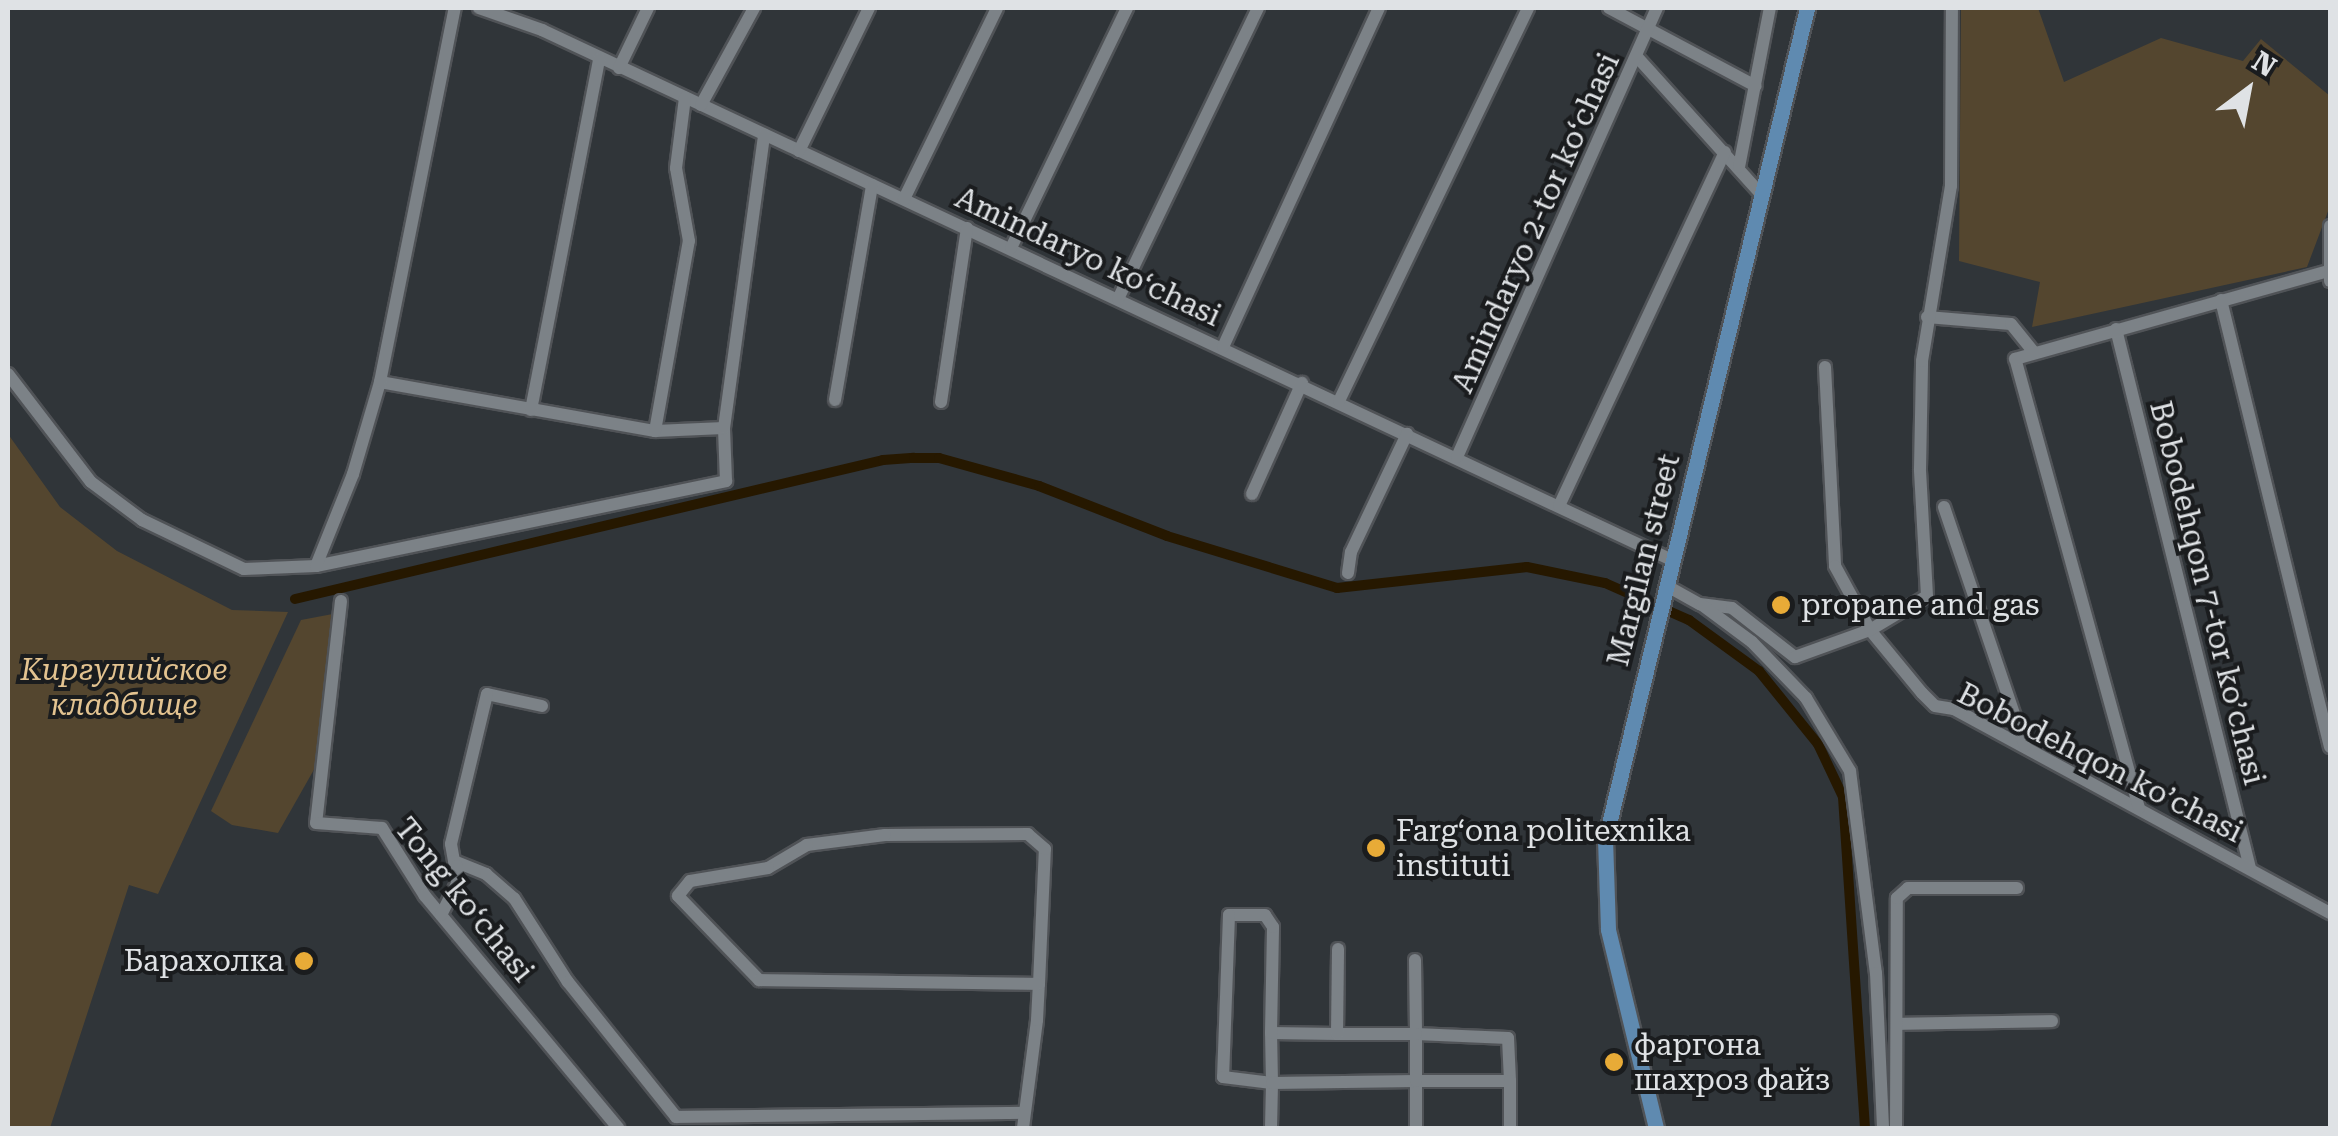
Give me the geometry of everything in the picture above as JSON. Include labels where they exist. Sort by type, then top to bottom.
[{"type":"main road","name":"Margilan street","points":[[1656,1128],[1608,929],[1606,840],[1808,8]]},
{"type":"street","points":[[316,566],[353,474],[380,382],[455,8]]},
{"type":"street","name":"Amindaryo koʻchasi","points":[[479,8],[904,198],[1672,560]]},
{"type":"street","points":[[618,68],[648,8]]},
{"type":"street","points":[[701,105],[754,8]]},
{"type":"street","points":[[799,151],[869,8]]},
{"type":"street","points":[[904,198],[996,8]]},
{"type":"street","points":[[1011,248],[1127,8]]},
{"type":"street","points":[[1118,300],[1258,8]]},
{"type":"street","points":[[1223,347],[1379,8]]},
{"type":"street","points":[[1339,401],[1528,8]]},
{"type":"street","points":[[1608,8],[1756,86]]},
{"type":"street","name":"Amindaryo 2-tor koʻchasi","points":[[1458,458],[1658,8]]},
{"type":"street","points":[[1739,167],[1770,8]]},
{"type":"street","points":[[1700,604],[1732,608],[1795,657],[1870,630],[1928,596],[1920,470],[1927,316],[1951,186],[1952,8]]},
{"type":"street","points":[[1638,58],[1760,193]]},
{"type":"street","points":[[531,410],[599,59]]},
{"type":"street","points":[[655,431],[689,241],[676,168],[685,98]]},
{"type":"street","points":[[8,374],[91,482],[142,520],[244,569],[316,566],[726,482],[724,428],[764,135]]},
{"type":"street","points":[[1559,506],[1725,152]]},
{"type":"street","points":[[835,400],[872,185]]},
{"type":"street","points":[[2139,808],[2015,365],[2034,352],[2329,267],[2330,226]]},
{"type":"street","points":[[940,402],[967,228]]},
{"type":"street","points":[[2221,300],[2330,747]]},
{"type":"street","points":[[1927,316],[2012,324],[2034,352]]},
{"type":"street","name":"Bobodehqon 7-tor koʼchasi","points":[[2116,329],[2250,868]]},
{"type":"street","name":"Bobodehqon koʼchasi","points":[[1825,367],[1835,566],[1870,630],[1934,706],[1954,710],[2025,746],[2330,914]]},
{"type":"street","points":[[380,382],[655,431],[724,428]]},
{"type":"street","points":[[1252,494],[1302,383]]},
{"type":"street","points":[[1348,573],[1351,552],[1408,434]]},
{"type":"street","points":[[1944,507],[2025,746]]},
{"type":"street","points":[[1666,590],[1700,604],[1752,642],[1806,698],[1850,772],[1876,973],[1883,1128]]},
{"type":"street","name":"Tong koʻchasi","points":[[341,601],[316,823],[382,828],[442,915],[618,1128]]},
{"type":"street","points":[[442,915],[457,866],[451,844],[487,694],[542,706]]},
{"type":"street","points":[[1023,1128],[1039,984],[1045,849],[1028,834],[885,835],[807,845],[768,868],[690,881],[678,896],[760,980],[1039,984]]},
{"type":"street","points":[[457,866],[486,874],[514,898],[568,982],[676,1117],[1023,1113]]},
{"type":"street","points":[[1896,1128],[1901,892],[2017,888]]},
{"type":"street","points":[[1271,1128],[1272,1083],[1270,918],[1229,915],[1223,1078],[1272,1083],[1510,1082]]},
{"type":"street","points":[[1336,1034],[1338,950]]},
{"type":"street","points":[[1416,960],[1416,1128]]},
{"type":"street","points":[[1897,1024],[2052,1021]]},
{"type":"street","points":[[1271,1033],[1508,1038],[1510,1128]]},
{"type":"green space","points":[[1961,8],[2038,8],[2064,82],[2161,38],[2243,61],[2261,39],[2330,96],[2330,206],[2307,267],[2032,327],[2040,282],[1959,261]]},
{"type":"green space","name":"Киргулийское кладбище","points":[[8,434],[60,507],[117,551],[232,610],[288,612],[158,894],[129,885],[50,1128],[8,1128]]},
{"type":"green space","points":[[338,613],[316,766],[278,833],[232,825],[211,811],[301,620]]},
{"type":"waterway","points":[[295,599],[883,460],[914,458],[939,458],[1039,486],[1167,536],[1337,588],[1527,567],[1605,583],[1689,620],[1759,671],[1818,744],[1843,797],[1865,1128]]},
{"type":"place","name":"propane and gas","points":[[1781,605]]},
{"type":"place","name":"Fargʻona politexnika instituti","points":[[1376,848]]},
{"type":"place","name":"Барахолка","points":[[304,961]]},
{"type":"place","name":"фаргона шахроз файз","points":[[1614,1062]]}]
